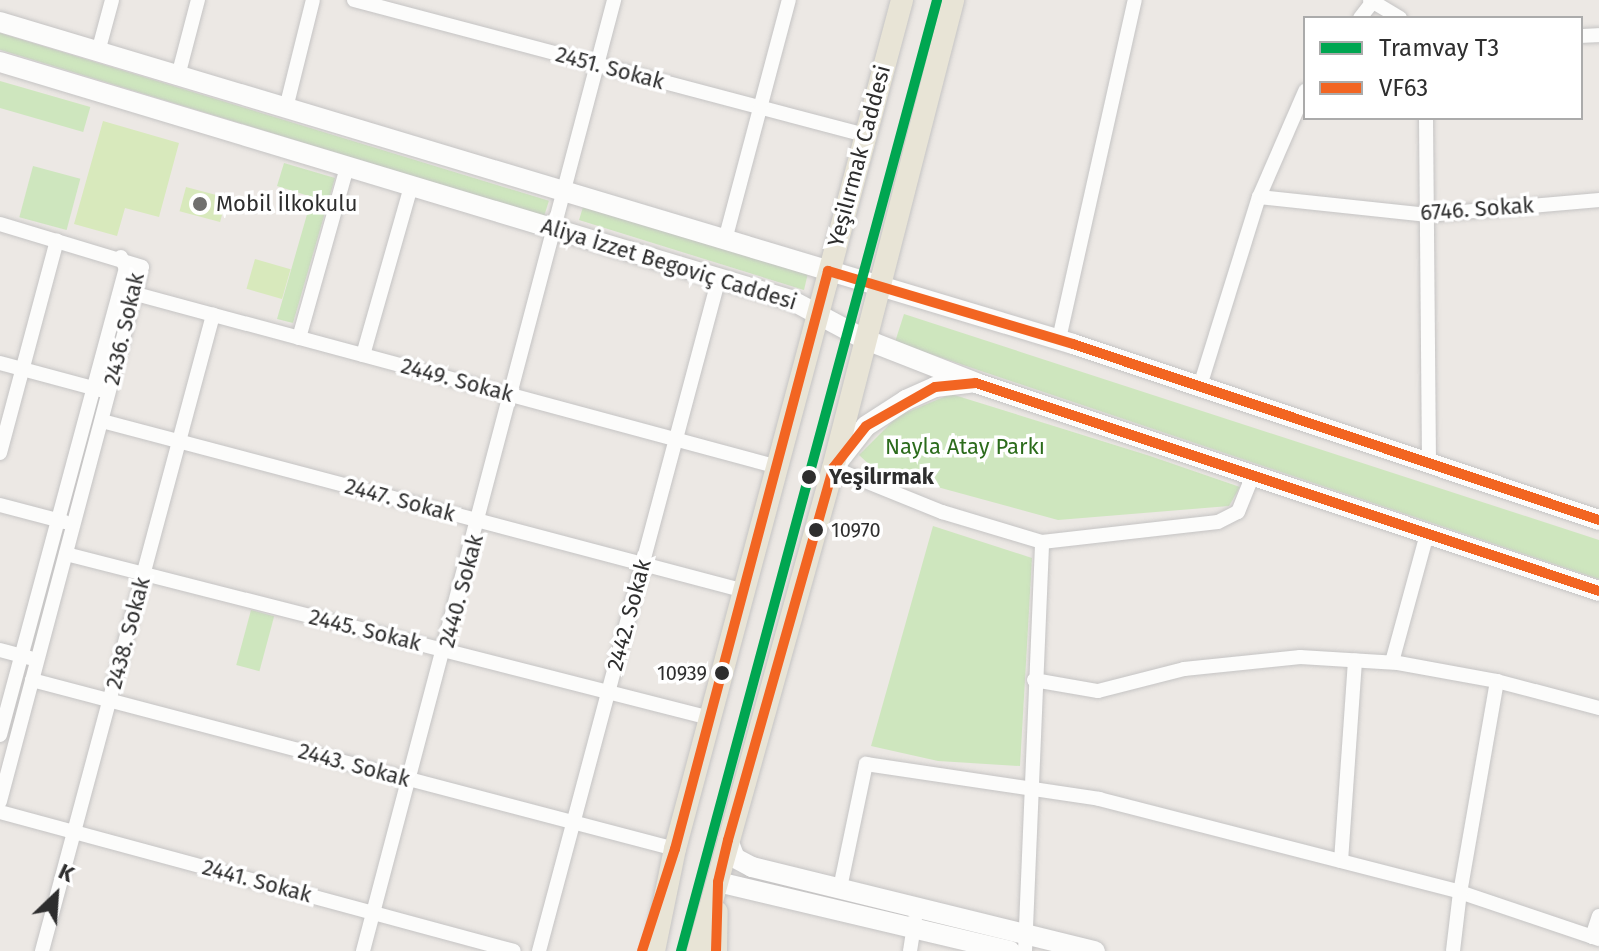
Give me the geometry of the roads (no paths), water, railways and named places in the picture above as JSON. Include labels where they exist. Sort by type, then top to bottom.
[{"type":"main road","points":[[698,951],[833,468],[953,0]]},
{"type":"main road","name":"Yeşilırmak Caddesi","points":[[675,849],[865,135],[896,1]]},
{"type":"main road","name":"Aliya İzzet Begoviç Caddesi","points":[[0,22],[1059,339],[1599,520]]},
{"type":"main road","name":"Aliya İzzet Begoviç Caddesi","points":[[0,62],[719,278],[817,313],[864,339],[976,383],[1252,478],[1599,591]]},
{"type":"main road","points":[[833,468],[866,426],[906,400],[935,387],[976,383]]},
{"type":"main road","points":[[728,840],[735,858],[752,867],[917,907],[1025,942],[1095,951]]},
{"type":"main road","points":[[642,951],[675,849]]},
{"type":"main road","points":[[654,951],[675,849]]},
{"type":"main road","points":[[718,882],[1010,951]]},
{"type":"main road","points":[[716,951],[718,882]]},
{"type":"street","points":[[98,52],[112,0]]},
{"type":"street","points":[[178,76],[198,0]]},
{"type":"street","points":[[286,108],[313,0]]},
{"type":"street","name":"2451. Sokak","points":[[354,0],[865,135]]},
{"type":"street","points":[[565,191],[614,0]]},
{"type":"street","points":[[725,240],[789,0]]},
{"type":"street","points":[[1059,339],[1135,0]]},
{"type":"street","points":[[1372,0],[1397,16]]},
{"type":"street","points":[[1200,386],[1259,197],[1303,96]]},
{"type":"street","points":[[1426,120],[1429,463]]},
{"type":"street","points":[[299,338],[347,167]]},
{"type":"street","points":[[363,355],[411,186]]},
{"type":"street","name":"2440. Sokak","points":[[363,951],[565,191]]},
{"type":"street","name":"6746. Sokak","points":[[1259,197],[1428,215],[1599,200]]},
{"type":"street","points":[[0,224],[127,262]]},
{"type":"street","points":[[0,453],[57,240]]},
{"type":"street","name":"2436. Sokak","points":[[0,735],[127,262],[142,267],[136,294],[0,798]]},
{"type":"street","name":"2442. Sokak","points":[[539,951],[719,278]]},
{"type":"street","name":"2449. Sokak","points":[[136,294],[778,467]]},
{"type":"street","name":"2438. Sokak","points":[[42,951],[213,315]]},
{"type":"street","points":[[0,363],[109,393]]},
{"type":"street","name":"2447. Sokak","points":[[102,421],[745,591]]},
{"type":"street","points":[[833,468],[942,512],[1042,542],[1218,522],[1238,512],[1252,478]]},
{"type":"street","points":[[0,505],[74,525]]},
{"type":"street","points":[[1392,662],[1427,534]]},
{"type":"street","points":[[1025,942],[1042,542]]},
{"type":"street","name":"2445. Sokak","points":[[66,554],[710,718]]},
{"type":"street","points":[[0,650],[38,660]]},
{"type":"street","points":[[1034,680],[1098,691],[1184,669],[1300,657],[1392,662],[1497,681],[1599,708]]},
{"type":"street","points":[[1341,861],[1355,660]]},
{"type":"street","name":"2443. Sokak","points":[[32,680],[675,849]]},
{"type":"street","points":[[1453,951],[1460,892],[1497,681]]},
{"type":"street","points":[[840,888],[866,764],[1099,799],[1460,892],[1595,938],[1599,916]]},
{"type":"street","name":"2441. Sokak","points":[[0,812],[514,951]]},
{"type":"street","points":[[910,951],[917,907]]},
{"type":"tram line","name":"T3","points":[[681,951],[937,0]]},
{"type":"place","name":"Mobil İlkokulu","points":[[200,204]]},
{"type":"place","name":"Yeşilırmak","points":[[809,477]]},
{"type":"place","name":"10970","points":[[816,530]]},
{"type":"place","name":"10939","points":[[722,673]]},
{"type":"park label","name":"Nayla Atay Parkı","points":[[965,447]]}]
